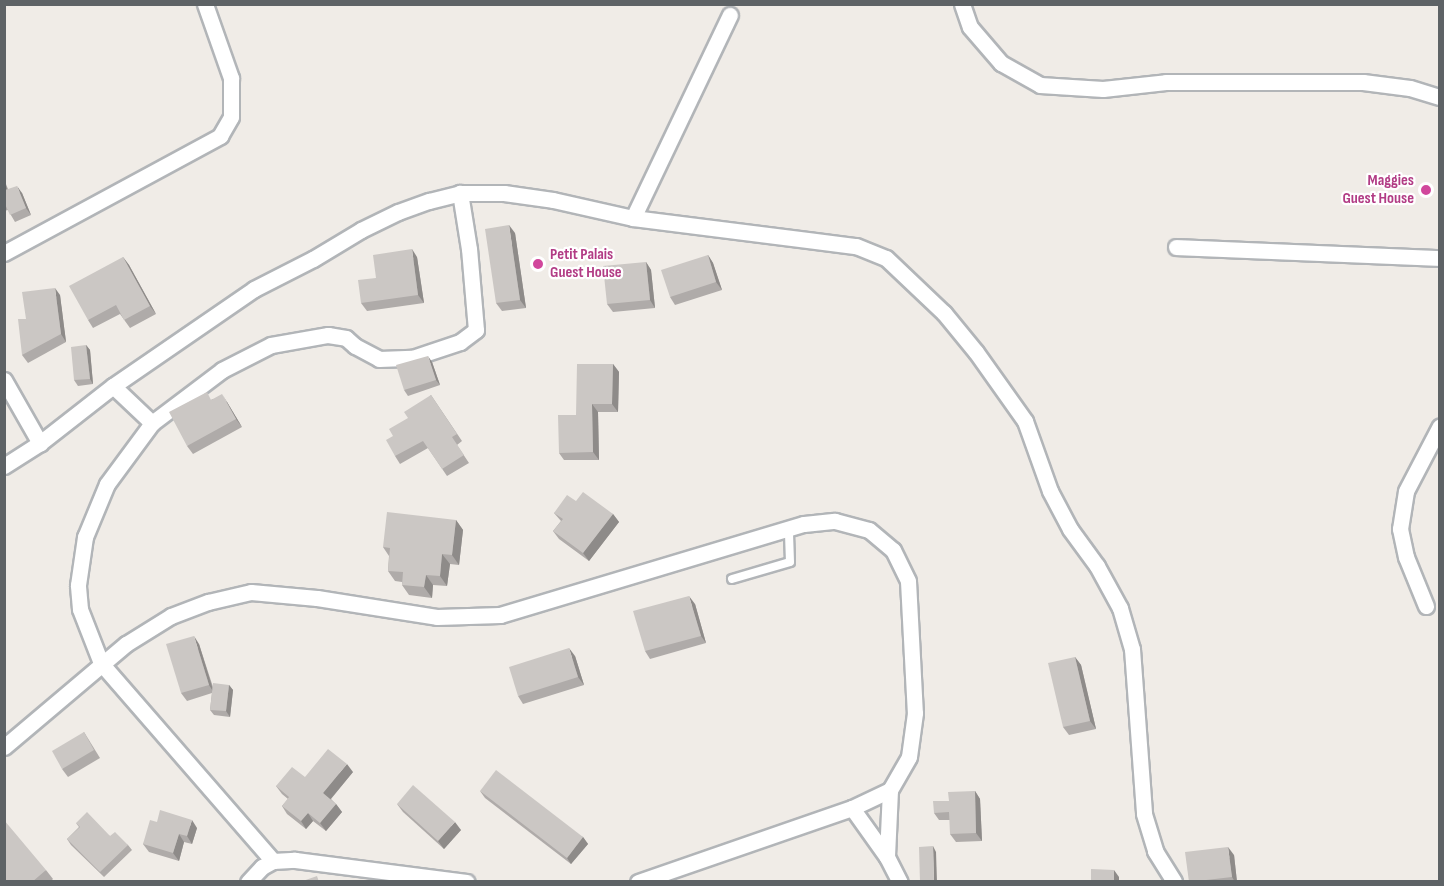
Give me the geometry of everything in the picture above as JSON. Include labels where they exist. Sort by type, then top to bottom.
[{"type":"street","points":[[4,253],[220,136],[231,117],[231,78],[205,4]]},
{"type":"street","points":[[962,4],[970,27],[1001,63],[1040,85],[1103,89],[1166,82],[1363,82],[1410,88],[1440,97]]},
{"type":"street","points":[[633,218],[730,15]]},
{"type":"street","points":[[267,870],[101,663],[80,609],[78,585],[85,537],[107,484],[152,423],[222,370],[271,345],[328,335],[346,338],[355,346],[379,358],[412,358],[460,342],[476,330],[460,193]]},
{"type":"street","points":[[4,466],[40,443],[113,386],[254,289],[313,260],[398,212],[460,193],[504,193],[553,200],[633,218],[856,246],[886,258],[944,313],[976,352],[1024,421],[1050,491],[1070,529],[1097,566],[1120,608],[1132,649],[1144,814],[1155,851],[1174,882]]},
{"type":"street","points":[[1176,247],[1440,258]]},
{"type":"street","points":[[4,380],[40,443]]},
{"type":"street","points":[[113,386],[152,423]]},
{"type":"street","points":[[1426,606],[1406,557],[1401,529],[1406,491],[1440,426]]},
{"type":"street","points":[[4,747],[126,644],[171,616],[208,602],[251,592],[317,598],[437,617],[500,615],[789,529],[835,521],[869,530],[893,550],[908,580],[915,713],[909,757],[890,790],[887,857]]},
{"type":"street","points":[[638,882],[852,808],[890,790]]},
{"type":"street","points":[[852,808],[887,857],[900,882]]},
{"type":"street","points":[[248,882],[267,870],[295,860],[467,882]]},
{"type":"lane","points":[[732,579],[790,562],[789,529]]},
{"type":"building","points":[[17,186],[26,208],[10,215],[4,202],[4,188],[5,190]]},
{"type":"building","points":[[509,225],[520,300],[496,303],[485,229]]},
{"type":"building","points":[[412,249],[418,295],[361,303],[358,280],[376,278],[373,255]]},
{"type":"building","points":[[708,255],[716,282],[670,297],[661,270]]},
{"type":"building","points":[[123,257],[150,306],[124,320],[116,305],[88,320],[69,286]]},
{"type":"building","points":[[646,262],[650,300],[607,304],[603,266]]},
{"type":"building","points":[[55,288],[61,334],[22,355],[18,319],[26,319],[22,292]]},
{"type":"building","points":[[86,345],[90,379],[74,380],[71,347]]},
{"type":"building","points":[[428,356],[436,380],[404,390],[396,365]]},
{"type":"building","points":[[577,364],[613,364],[612,404],[592,404],[593,452],[559,453],[558,415],[576,415]]},
{"type":"building","points":[[207,392],[211,400],[222,394],[236,419],[187,446],[169,412]]},
{"type":"building","points":[[431,395],[457,434],[452,437],[464,455],[442,469],[423,441],[395,456],[386,440],[393,436],[389,429],[408,418],[404,412]]},
{"type":"building","points":[[583,492],[613,514],[583,553],[553,531],[563,519],[554,513],[567,495],[576,501]]},
{"type":"building","points":[[387,512],[456,520],[452,555],[442,554],[440,576],[426,575],[424,587],[402,585],[403,572],[388,571],[390,548],[383,547]]},
{"type":"building","points":[[689,596],[701,636],[645,651],[633,611]]},
{"type":"building","points":[[194,636],[209,685],[181,693],[166,644]]},
{"type":"building","points":[[569,648],[578,677],[518,696],[509,667]]},
{"type":"building","points":[[1075,657],[1090,721],[1063,727],[1048,663]]},
{"type":"building","points":[[213,683],[229,685],[226,711],[210,710]]},
{"type":"building","points":[[84,732],[94,750],[62,769],[52,751]]},
{"type":"building","points":[[328,749],[347,764],[323,793],[336,804],[320,823],[308,813],[301,821],[282,806],[289,797],[276,786],[292,767],[305,777]]},
{"type":"building","points":[[496,770],[583,837],[567,858],[480,791]]},
{"type":"building","points":[[413,785],[455,822],[438,841],[397,804]]},
{"type":"building","points":[[975,791],[976,833],[950,834],[949,812],[934,813],[933,801],[949,801],[948,792]]},
{"type":"building","points":[[160,810],[192,820],[187,836],[179,834],[173,853],[143,844],[150,820],[157,822]]},
{"type":"building","points":[[87,812],[110,836],[115,832],[128,845],[100,872],[67,839],[80,827],[76,823]]},
{"type":"building","points":[[4,820],[46,870],[32,882],[20,882],[19,880],[4,882]]},
{"type":"building","points":[[933,846],[934,882],[920,882],[919,847]]},
{"type":"building","points":[[1228,847],[1232,877],[1189,882],[1185,852]]},
{"type":"building","points":[[1091,869],[1114,870],[1114,882],[1091,882]]},
{"type":"building","points":[[317,876],[319,882],[300,882]]},
{"type":"place","name":"Maggies Guest House","points":[[1426,190]]},
{"type":"place","name":"Petit Palais Guest House","points":[[538,264]]}]
